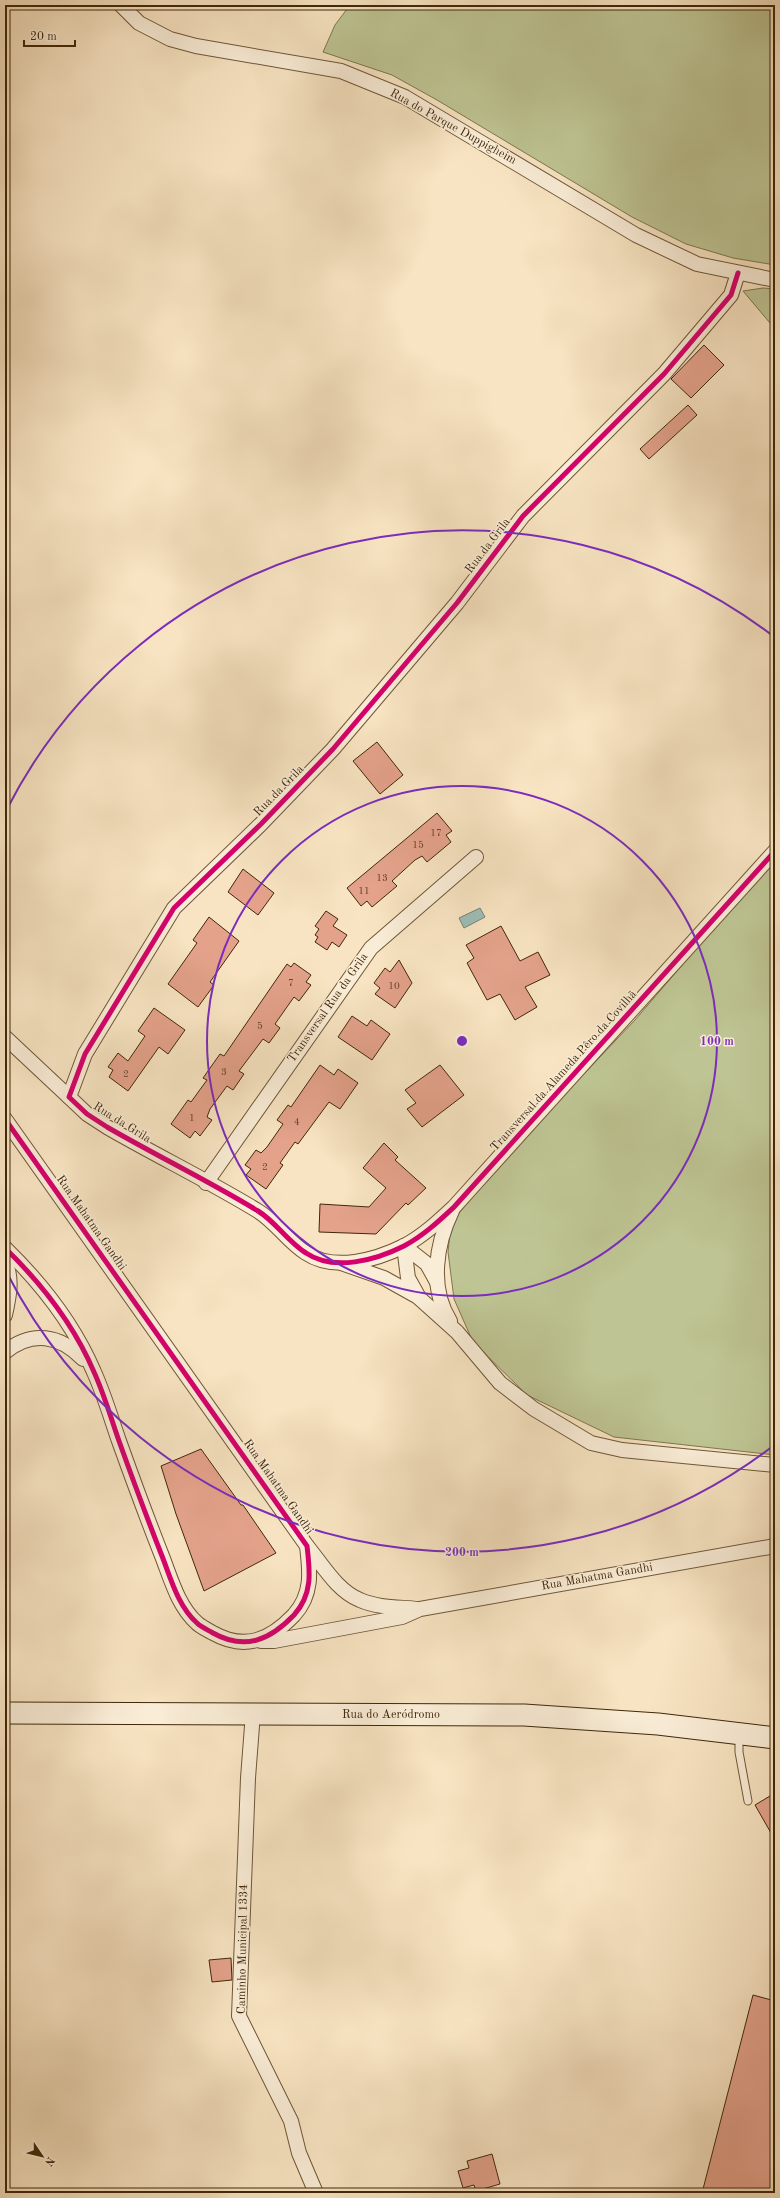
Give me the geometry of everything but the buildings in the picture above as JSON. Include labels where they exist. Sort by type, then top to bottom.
[{"type":"main road","name":"Rua do Aeródromo","points":[[5,1713],[524,1715],[658,1724],[775,1738]]},
{"type":"street","name":"Rua do Parque Duppigheim","points":[[121,5],[139,23],[170,39],[196,46],[341,71],[405,97],[636,234],[697,264],[775,280]]},
{"type":"street","name":"Rua da Grila","points":[[340,1263],[326,1263],[306,1253],[260,1212],[107,1127],[87,1114],[69,1097],[85,1054],[174,908],[261,824],[333,749],[457,603],[523,516],[669,368],[731,295],[738,273]]},
{"type":"street","name":"Transversal da Alameda Pêro da Covilhã","points":[[340,1263],[375,1257],[404,1246],[430,1228],[454,1207],[775,851]]},
{"type":"street","name":"Transversal Rua da Grila","points":[[206,1183],[371,948],[476,857]]},
{"type":"street","points":[[5,1037],[69,1097]]},
{"type":"street","name":"Rua Mahatma Gandhi","points":[[5,1119],[307,1546],[340,1587],[359,1600],[381,1606],[420,1609]]},
{"type":"street","points":[[454,1207],[442,1236],[437,1257],[438,1284],[443,1310],[457,1332],[500,1383],[534,1409],[591,1443],[622,1450],[775,1465]]},
{"type":"street","points":[[404,1246],[427,1264],[438,1284]]},
{"type":"street","points":[[404,1246],[408,1278],[418,1297]]},
{"type":"street","name":"Rua Mahatma Gandhi","points":[[5,1248],[33,1275],[57,1308],[94,1371],[142,1506],[181,1603],[197,1624],[220,1637],[240,1642],[274,1641],[402,1617],[420,1609],[775,1546]]},
{"type":"street","points":[[5,1261],[10,1279],[10,1295],[5,1316]]},
{"type":"street","points":[[340,1263],[384,1278],[418,1297],[457,1332]]},
{"type":"street","points":[[5,1352],[13,1346],[40,1338],[54,1339],[71,1347],[94,1371]]},
{"type":"street","name":"Rua Mahatma Gandhi","points":[[257,1641],[270,1635],[285,1624],[295,1613],[305,1598],[310,1585],[307,1546]]},
{"type":"street","name":"Caminho Municipal 1334","points":[[253,1713],[248,1778],[239,2016],[291,2121],[299,2153],[316,2193]]},
{"type":"lane","points":[[739,1734],[739,1752],[748,1801]]},
{"type":"green space","points":[[350,5],[775,5],[775,265],[733,258],[686,244],[632,217],[437,100],[392,75],[323,52],[335,25]]},
{"type":"green space","points":[[763,288],[775,289],[775,329],[743,291]]},
{"type":"green space","points":[[775,857],[775,1455],[614,1437],[527,1395],[473,1342],[454,1299],[448,1252],[451,1223],[507,1155],[635,1020]]},
{"type":"water","points":[[480,908],[485,917],[464,928],[459,918]]},
{"type":"cycle path","points":[[738,273],[731,295],[664,374],[523,516],[457,603],[333,749],[261,824],[174,908],[85,1054],[69,1097],[87,1114],[107,1127],[221,1189],[258,1211],[306,1253],[317,1259],[342,1263],[355,1262],[381,1256],[418,1238],[454,1207],[775,851]]},
{"type":"cycle path","points":[[5,1119],[307,1546],[309,1564],[309,1582],[307,1591],[300,1607],[294,1615],[276,1631],[256,1640],[246,1642],[236,1641],[213,1633],[203,1627],[197,1623],[185,1609],[172,1583],[101,1389],[86,1355],[67,1321],[44,1290],[5,1248]]}]
